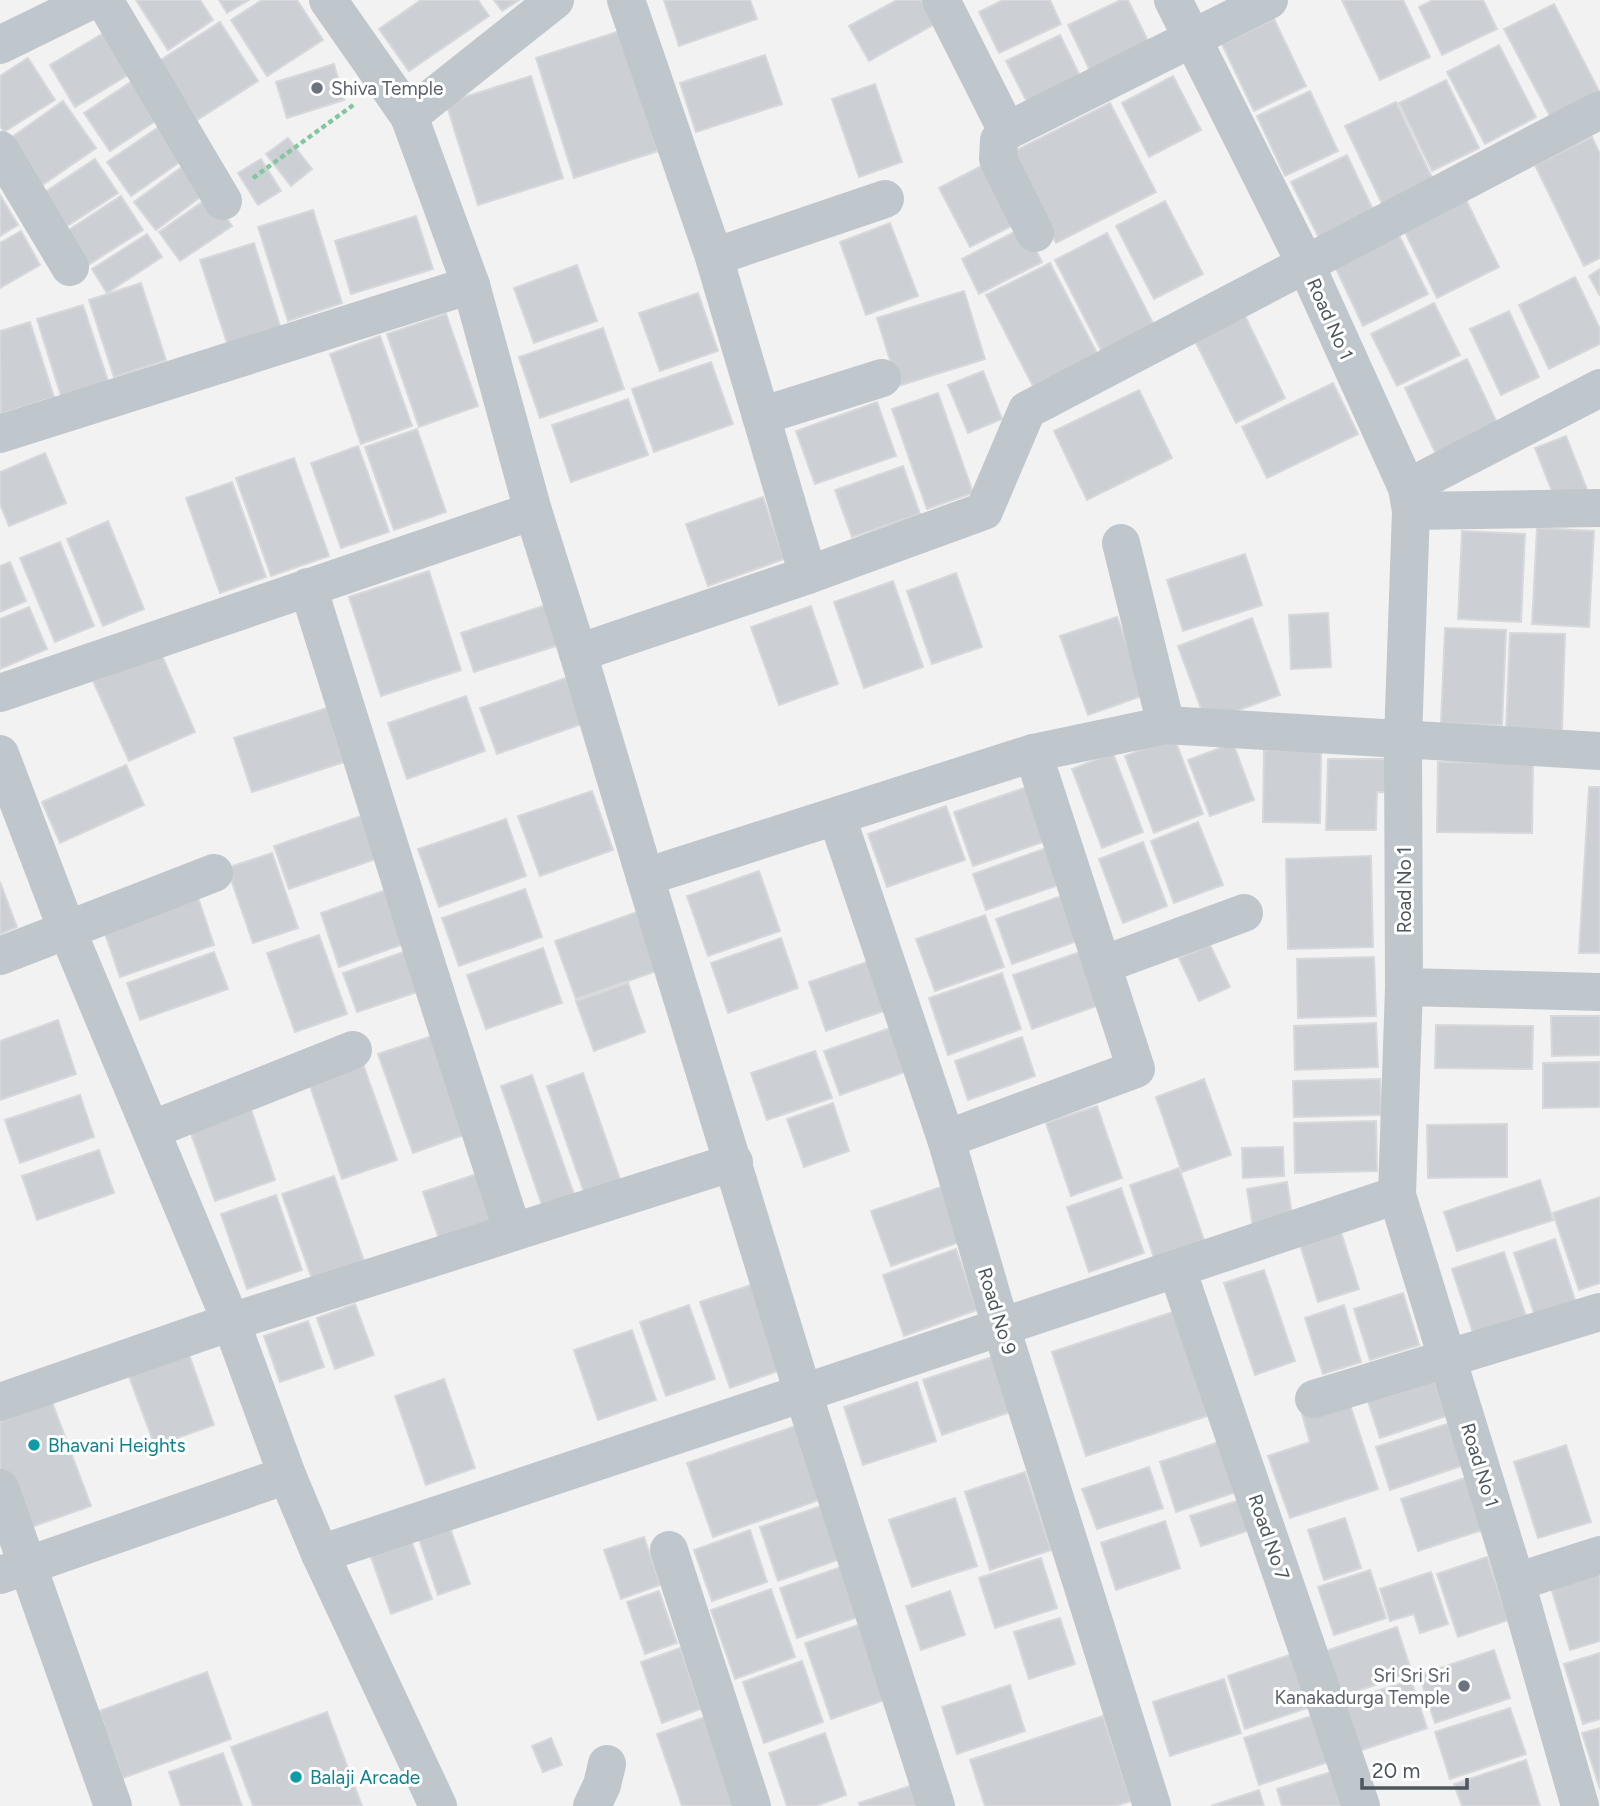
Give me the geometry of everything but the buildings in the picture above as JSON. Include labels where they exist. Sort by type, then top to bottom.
[{"type":"street","points":[[4,31],[92,0]]},
{"type":"street","points":[[104,0],[223,201]]},
{"type":"street","points":[[328,0],[409,116],[471,285],[533,511],[579,653],[803,1393],[936,1806]]},
{"type":"street","points":[[409,116],[555,0]]},
{"type":"street","points":[[626,0],[714,257],[808,575]]},
{"type":"street","points":[[940,0],[1006,131]]},
{"type":"street","name":"Road No 1","points":[[1172,0],[1306,265],[1409,500],[1404,739],[1404,987],[1397,1195],[1516,1582],[1580,1806]]},
{"type":"street","points":[[1035,233],[998,159],[999,140],[1006,131],[1269,0]]},
{"type":"street","points":[[579,653],[808,575],[984,511],[1027,410],[1600,110]]},
{"type":"street","points":[[0,150],[70,267]]},
{"type":"street","points":[[714,257],[885,199]]},
{"type":"street","points":[[0,434],[471,285]]},
{"type":"street","points":[[761,416],[882,378]]},
{"type":"street","points":[[1409,500],[1600,388]]},
{"type":"street","points":[[1409,500],[1600,508]]},
{"type":"street","points":[[0,692],[533,511]]},
{"type":"street","points":[[1121,543],[1166,725]]},
{"type":"street","points":[[308,587],[440,1010],[513,1232]]},
{"type":"street","points":[[645,877],[1033,753],[1166,725],[1600,751]]},
{"type":"street","points":[[946,1139],[1136,1069],[1033,753]]},
{"type":"street","points":[[0,754],[67,930],[231,1322],[287,1475],[320,1555],[438,1806]]},
{"type":"street","name":"Road No 9","points":[[836,817],[946,1139],[1152,1806]]},
{"type":"street","points":[[0,956],[214,873]]},
{"type":"street","points":[[1102,965],[1244,913]]},
{"type":"street","points":[[1404,987],[1600,992]]},
{"type":"street","points":[[151,1130],[353,1050]]},
{"type":"street","points":[[0,1402],[231,1322],[734,1162]]},
{"type":"street","points":[[320,1555],[1397,1195]]},
{"type":"street","name":"Road No 7","points":[[1177,1269],[1361,1806]]},
{"type":"street","points":[[1314,1399],[1600,1312]]},
{"type":"street","points":[[14,1570],[287,1475]]},
{"type":"street","points":[[0,1488],[14,1570],[113,1806]]},
{"type":"street","points":[[669,1549],[752,1806]]},
{"type":"street","points":[[1516,1582],[1600,1555]]},
{"type":"street","points":[[592,1806],[602,1785],[607,1764]]},
{"type":"path","points":[[223,201],[357,102]]},
{"type":"place","name":"Shiva Temple","points":[[317,88]]},
{"type":"place","name":"Bhavani Heights","points":[[34,1445]]},
{"type":"place","name":"Sri Sri Sri Kanakadurga Temple","points":[[1464,1686]]},
{"type":"place","name":"Balaji Arcade","points":[[296,1777]]}]
